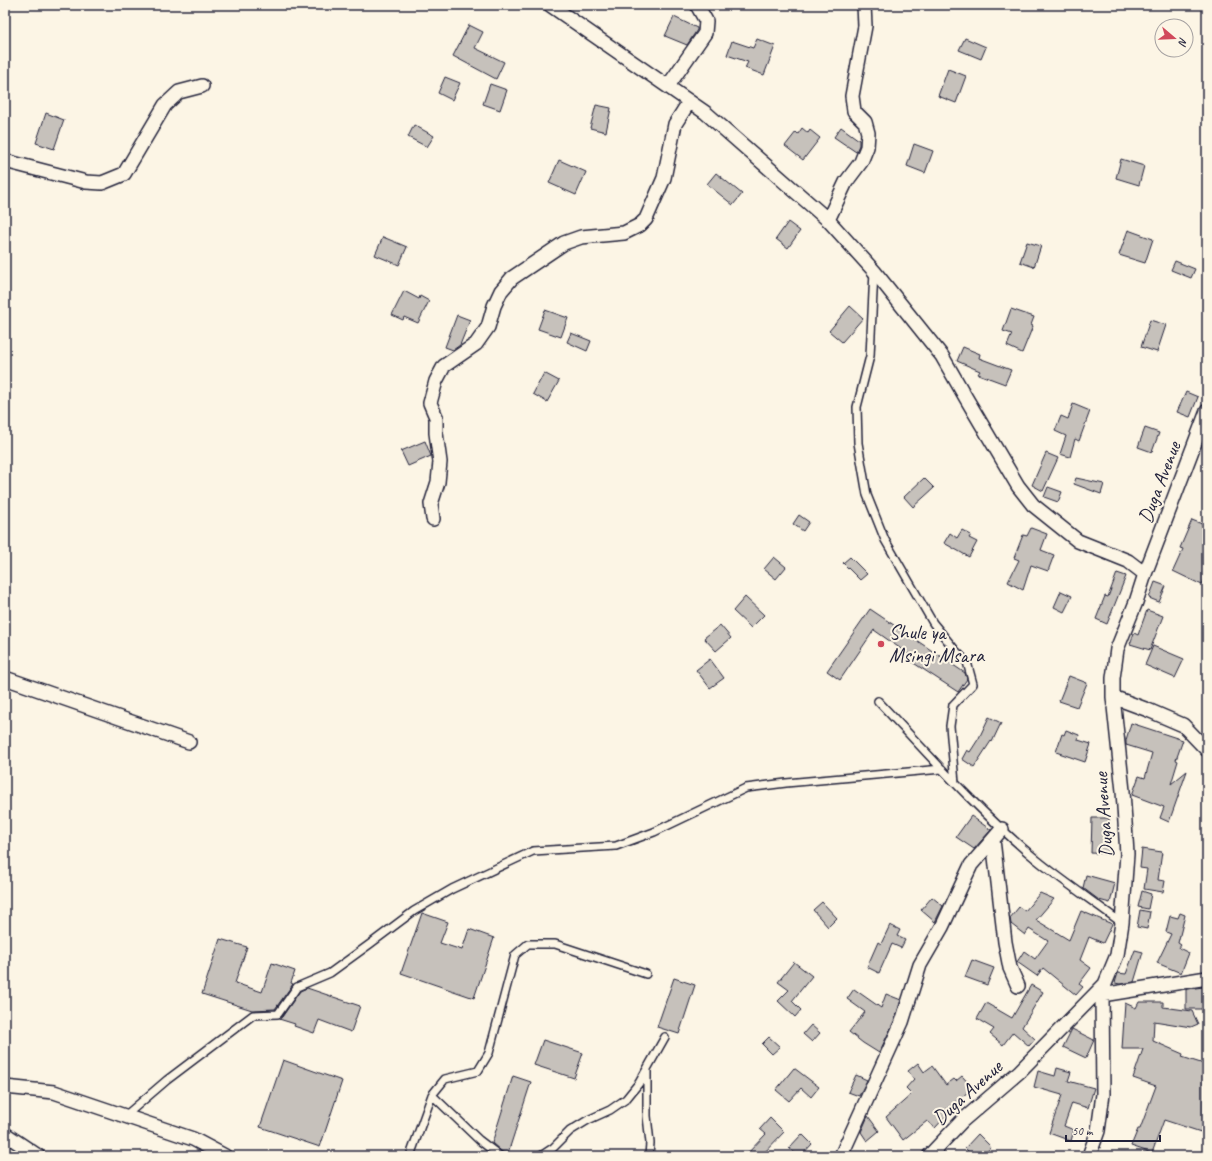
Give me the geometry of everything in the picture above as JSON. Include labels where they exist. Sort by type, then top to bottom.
[{"type":"street","points":[[550,5],[706,113],[828,220],[874,271],[942,356],[1018,486],[1033,505],[1078,541],[1128,561],[1145,574]]},
{"type":"street","points":[[668,86],[705,33],[706,21],[697,5]]},
{"type":"street","points":[[828,220],[846,182],[862,162],[867,147],[868,133],[865,122],[854,111],[852,96],[865,26],[864,5]]},
{"type":"street","points":[[5,161],[86,182],[102,183],[124,174],[166,105],[179,92],[202,86]]},
{"type":"street","points":[[434,519],[431,504],[438,482],[440,462],[436,433],[436,417],[430,403],[436,381],[444,366],[476,344],[488,327],[494,306],[501,291],[512,278],[564,243],[581,237],[624,233],[640,225],[646,219],[664,178],[675,124],[689,102]]},
{"type":"street","name":"Duga Avenue","points":[[929,1156],[962,1121],[1019,1072],[1103,989],[1117,955],[1122,923],[1128,854],[1113,697],[1113,678],[1117,649],[1207,411]]},
{"type":"street","points":[[5,678],[190,742]]},
{"type":"street","points":[[1113,697],[1148,710],[1183,726],[1207,750]]},
{"type":"street","points":[[841,1156],[902,1022],[920,965],[942,927],[972,865],[1002,828]]},
{"type":"street","points":[[992,840],[1004,942],[1010,968],[1018,986]]},
{"type":"street","points":[[1089,1156],[1098,1130],[1103,1094],[1103,989],[1207,978]]},
{"type":"street","points":[[5,1087],[54,1092],[193,1139],[225,1156]]},
{"type":"street","points":[[5,1134],[38,1156]]},
{"type":"lane","points":[[874,271],[870,356],[857,407],[858,443],[867,495],[885,540],[933,623],[956,651],[968,662],[971,672],[973,684],[953,705],[950,726],[955,783]]},
{"type":"lane","points":[[878,701],[955,783],[1037,860],[1122,923]]},
{"type":"lane","points":[[125,1116],[167,1080],[253,1015],[278,1014],[297,986],[330,973],[414,911],[452,889],[533,851],[616,846],[654,832],[746,788],[942,769]]},
{"type":"lane","points":[[410,1156],[432,1095],[445,1079],[478,1071],[489,1053],[515,955],[528,944],[554,944],[646,974]]},
{"type":"lane","points":[[541,1156],[553,1148],[570,1131],[588,1120],[610,1110],[626,1099],[639,1083],[665,1037]]},
{"type":"lane","points":[[647,1068],[647,1116],[650,1143],[649,1156]]},
{"type":"lane","points":[[432,1095],[479,1140],[500,1156]]},
{"type":"building","points":[[674,17],[697,28],[687,45],[665,36]]},
{"type":"building","points":[[469,25],[483,32],[475,48],[504,62],[496,79],[453,56]]},
{"type":"building","points":[[965,38],[986,47],[981,59],[959,50]]},
{"type":"building","points":[[757,39],[775,46],[764,75],[745,68],[748,62],[727,55],[732,41],[753,48]]},
{"type":"building","points":[[948,69],[966,76],[956,103],[938,96]]},
{"type":"building","points":[[445,77],[460,83],[452,100],[438,93]]},
{"type":"building","points":[[490,84],[507,90],[500,110],[483,104]]},
{"type":"building","points":[[596,105],[611,108],[606,132],[590,128]]},
{"type":"building","points":[[46,113],[64,120],[54,149],[36,143]]},
{"type":"building","points":[[414,125],[434,136],[427,147],[408,137]]},
{"type":"building","points":[[841,127],[859,140],[859,145],[856,152],[834,137]]},
{"type":"building","points":[[802,128],[808,133],[810,130],[820,138],[803,160],[785,146],[796,132],[798,134]]},
{"type":"building","points":[[914,144],[933,151],[925,173],[907,166]]},
{"type":"building","points":[[1121,159],[1144,166],[1139,185],[1116,178]]},
{"type":"building","points":[[559,160],[586,172],[576,195],[549,183]]},
{"type":"building","points":[[716,173],[742,194],[733,205],[707,184]]},
{"type":"building","points":[[788,222],[800,231],[788,248],[776,239]]},
{"type":"building","points":[[1128,230],[1153,239],[1145,263],[1119,255]]},
{"type":"building","points":[[383,237],[407,247],[399,265],[375,255]]},
{"type":"building","points":[[1027,242],[1041,246],[1034,267],[1020,262]]},
{"type":"building","points":[[1175,261],[1195,269],[1191,278],[1171,270]]},
{"type":"building","points":[[404,291],[419,299],[420,296],[429,301],[418,323],[404,317],[403,320],[392,315]]},
{"type":"building","points":[[850,306],[863,318],[842,342],[829,331]]},
{"type":"building","points":[[1011,309],[1034,317],[1031,325],[1033,326],[1022,353],[1007,346],[1012,334],[1003,331]]},
{"type":"building","points":[[545,310],[568,318],[561,337],[538,329]]},
{"type":"building","points":[[457,315],[470,320],[460,345],[453,350],[445,347]]},
{"type":"building","points":[[1150,320],[1166,325],[1157,352],[1141,347]]},
{"type":"building","points":[[571,333],[591,341],[587,351],[567,342]]},
{"type":"building","points":[[963,347],[980,354],[979,358],[1011,370],[1005,384],[978,374],[980,371],[957,361]]},
{"type":"building","points":[[544,373],[559,381],[547,402],[533,394]]},
{"type":"building","points":[[1186,392],[1198,397],[1190,417],[1177,412]]},
{"type":"building","points":[[1073,404],[1090,411],[1079,441],[1075,439],[1070,457],[1060,454],[1066,436],[1055,431],[1061,416],[1068,419]]},
{"type":"building","points":[[1145,428],[1159,433],[1152,452],[1138,447]]},
{"type":"building","points":[[425,441],[431,456],[408,466],[401,451]]},
{"type":"building","points":[[1046,453],[1058,458],[1043,491],[1032,485]]},
{"type":"building","points":[[924,478],[934,488],[913,507],[904,497]]},
{"type":"building","points":[[1076,478],[1104,484],[1101,494],[1074,484]]},
{"type":"building","points":[[1048,487],[1062,492],[1058,502],[1044,497]]},
{"type":"building","points":[[799,515],[809,522],[803,531],[793,524]]},
{"type":"building","points":[[1192,520],[1207,526],[1207,574],[1202,585],[1173,571],[1183,549],[1180,548]]},
{"type":"building","points":[[1031,528],[1047,534],[1041,550],[1054,555],[1048,571],[1031,565],[1023,590],[1008,582],[1019,560],[1014,558],[1023,535],[1027,536]]},
{"type":"building","points":[[962,530],[971,535],[969,538],[977,542],[969,557],[944,543],[950,533],[957,538]]},
{"type":"building","points":[[774,557],[786,567],[776,579],[764,569]]},
{"type":"building","points":[[850,557],[867,574],[860,580],[843,563]]},
{"type":"building","points":[[1117,573],[1126,576],[1107,624],[1096,619],[1105,596],[1108,597]]},
{"type":"building","points":[[1155,582],[1166,586],[1159,602],[1149,598]]},
{"type":"building","points":[[1061,591],[1072,596],[1064,612],[1054,607]]},
{"type":"building","points":[[745,597],[764,615],[751,628],[733,611]]},
{"type":"building","points":[[870,609],[965,673],[967,679],[958,692],[912,662],[914,658],[874,630],[840,680],[827,671]]},
{"type":"building","points":[[1147,610],[1163,616],[1150,650],[1130,644],[1134,633],[1138,635]]},
{"type":"building","points":[[720,625],[731,638],[716,651],[704,638]]},
{"type":"building","points":[[1153,646],[1184,659],[1175,678],[1145,665]]},
{"type":"building","points":[[710,659],[724,678],[710,688],[696,670]]},
{"type":"building","points":[[1069,676],[1087,683],[1077,707],[1059,701]]},
{"type":"building","points":[[989,717],[1001,723],[992,742],[991,741],[974,767],[962,759],[967,750],[970,752],[979,738]]},
{"type":"building","points":[[1131,723],[1183,740],[1176,760],[1178,761],[1171,784],[1187,771],[1169,822],[1160,818],[1164,807],[1132,795],[1139,776],[1145,778],[1152,753],[1126,745]]},
{"type":"building","points":[[1066,730],[1079,735],[1078,740],[1091,744],[1085,762],[1056,752],[1062,734],[1064,735]]},
{"type":"building","points":[[971,816],[991,830],[974,849],[956,837]]},
{"type":"building","points":[[1092,818],[1109,818],[1109,854],[1091,853]]},
{"type":"building","points":[[1142,849],[1162,852],[1158,880],[1165,881],[1163,892],[1144,889],[1147,869],[1140,868]]},
{"type":"building","points":[[1086,875],[1115,883],[1110,903],[1099,900],[1083,888]]},
{"type":"building","points":[[1142,891],[1151,894],[1148,909],[1138,907]]},
{"type":"building","points":[[1040,893],[1054,899],[1036,920],[1069,940],[1081,911],[1112,924],[1103,943],[1089,937],[1080,960],[1091,968],[1079,984],[1083,987],[1076,995],[1043,968],[1037,976],[1017,962],[1024,951],[1035,959],[1048,941],[1029,929],[1025,935],[1011,924],[1010,918],[1019,907],[1025,911]]},
{"type":"building","points":[[932,897],[943,906],[935,922],[921,910]]},
{"type":"building","points":[[822,902],[837,918],[828,927],[813,910]]},
{"type":"building","points":[[1140,910],[1150,912],[1147,929],[1137,927]]},
{"type":"building","points":[[422,913],[448,922],[440,943],[462,950],[469,929],[494,938],[474,998],[401,973]]},
{"type":"building","points":[[1180,913],[1185,915],[1178,943],[1181,945],[1179,948],[1189,953],[1181,973],[1157,963],[1171,934],[1166,932],[1170,916],[1178,918]]},
{"type":"building","points":[[890,925],[900,930],[897,936],[905,940],[901,948],[892,944],[879,973],[867,967],[878,942],[881,944]]},
{"type":"building","points":[[220,939],[247,947],[235,983],[262,992],[272,963],[295,971],[291,983],[293,984],[275,1009],[252,1010],[202,994]]},
{"type":"building","points":[[1135,950],[1143,952],[1134,982],[1120,984],[1115,983],[1118,973],[1126,974]]},
{"type":"building","points":[[972,960],[994,968],[987,985],[965,977]]},
{"type":"building","points":[[794,962],[812,976],[792,1001],[801,1010],[795,1017],[778,1001],[789,990],[778,982]]},
{"type":"building","points":[[674,978],[695,985],[679,1034],[657,1027]]},
{"type":"building","points":[[1031,985],[1043,992],[1022,1027],[1035,1039],[1029,1046],[1013,1032],[1003,1045],[990,1034],[994,1029],[977,1019],[986,1003],[1012,1018]]},
{"type":"building","points":[[1204,987],[1203,1009],[1186,1009],[1186,989]]},
{"type":"building","points":[[307,988],[360,1006],[351,1032],[319,1020],[314,1033],[294,1026],[295,1024],[279,1019],[300,991]]},
{"type":"building","points":[[854,989],[881,1008],[886,994],[901,1000],[895,1019],[879,1053],[849,1032],[865,1012],[847,999]]},
{"type":"building","points":[[1139,1002],[1163,1002],[1163,1007],[1192,1011],[1198,1024],[1191,1027],[1154,1021],[1153,1041],[1183,1054],[1182,1057],[1207,1065],[1207,1134],[1164,1120],[1152,1153],[1131,1146],[1138,1129],[1140,1129],[1156,1086],[1133,1078],[1143,1049],[1122,1049],[1125,1003],[1136,1008]]},
{"type":"building","points":[[811,1025],[820,1033],[812,1042],[803,1034]]},
{"type":"building","points":[[1072,1029],[1094,1040],[1086,1058],[1063,1047]]},
{"type":"building","points":[[769,1037],[780,1047],[772,1054],[762,1044]]},
{"type":"building","points":[[543,1040],[583,1053],[574,1078],[534,1065]]},
{"type":"building","points":[[283,1060],[342,1081],[320,1147],[260,1127]]},
{"type":"building","points":[[918,1063],[924,1072],[932,1066],[946,1085],[954,1079],[956,1081],[962,1076],[973,1088],[943,1112],[947,1115],[935,1128],[927,1121],[903,1140],[886,1117],[912,1094],[906,1088],[914,1079],[908,1071]]},
{"type":"building","points":[[794,1068],[819,1087],[811,1097],[801,1088],[789,1101],[776,1090]]},
{"type":"building","points":[[1057,1068],[1071,1072],[1068,1081],[1094,1088],[1088,1108],[1072,1103],[1064,1126],[1074,1130],[1071,1141],[1049,1133],[1062,1095],[1034,1087],[1038,1071],[1055,1076]]},
{"type":"building","points":[[856,1075],[867,1080],[859,1096],[848,1092]]},
{"type":"building","points":[[513,1076],[531,1082],[508,1153],[502,1152],[492,1143]]},
{"type":"building","points":[[868,1116],[879,1131],[867,1141],[861,1132]]},
{"type":"building","points":[[770,1118],[784,1132],[761,1156],[745,1156],[766,1134],[760,1129]]},
{"type":"building","points":[[802,1134],[812,1144],[801,1156],[798,1156],[789,1148]]},
{"type":"building","points":[[978,1134],[991,1147],[983,1156],[973,1156],[965,1148]]},
{"type":"place","name":"Shule ya Msingi Msara","points":[[881,644]]}]
